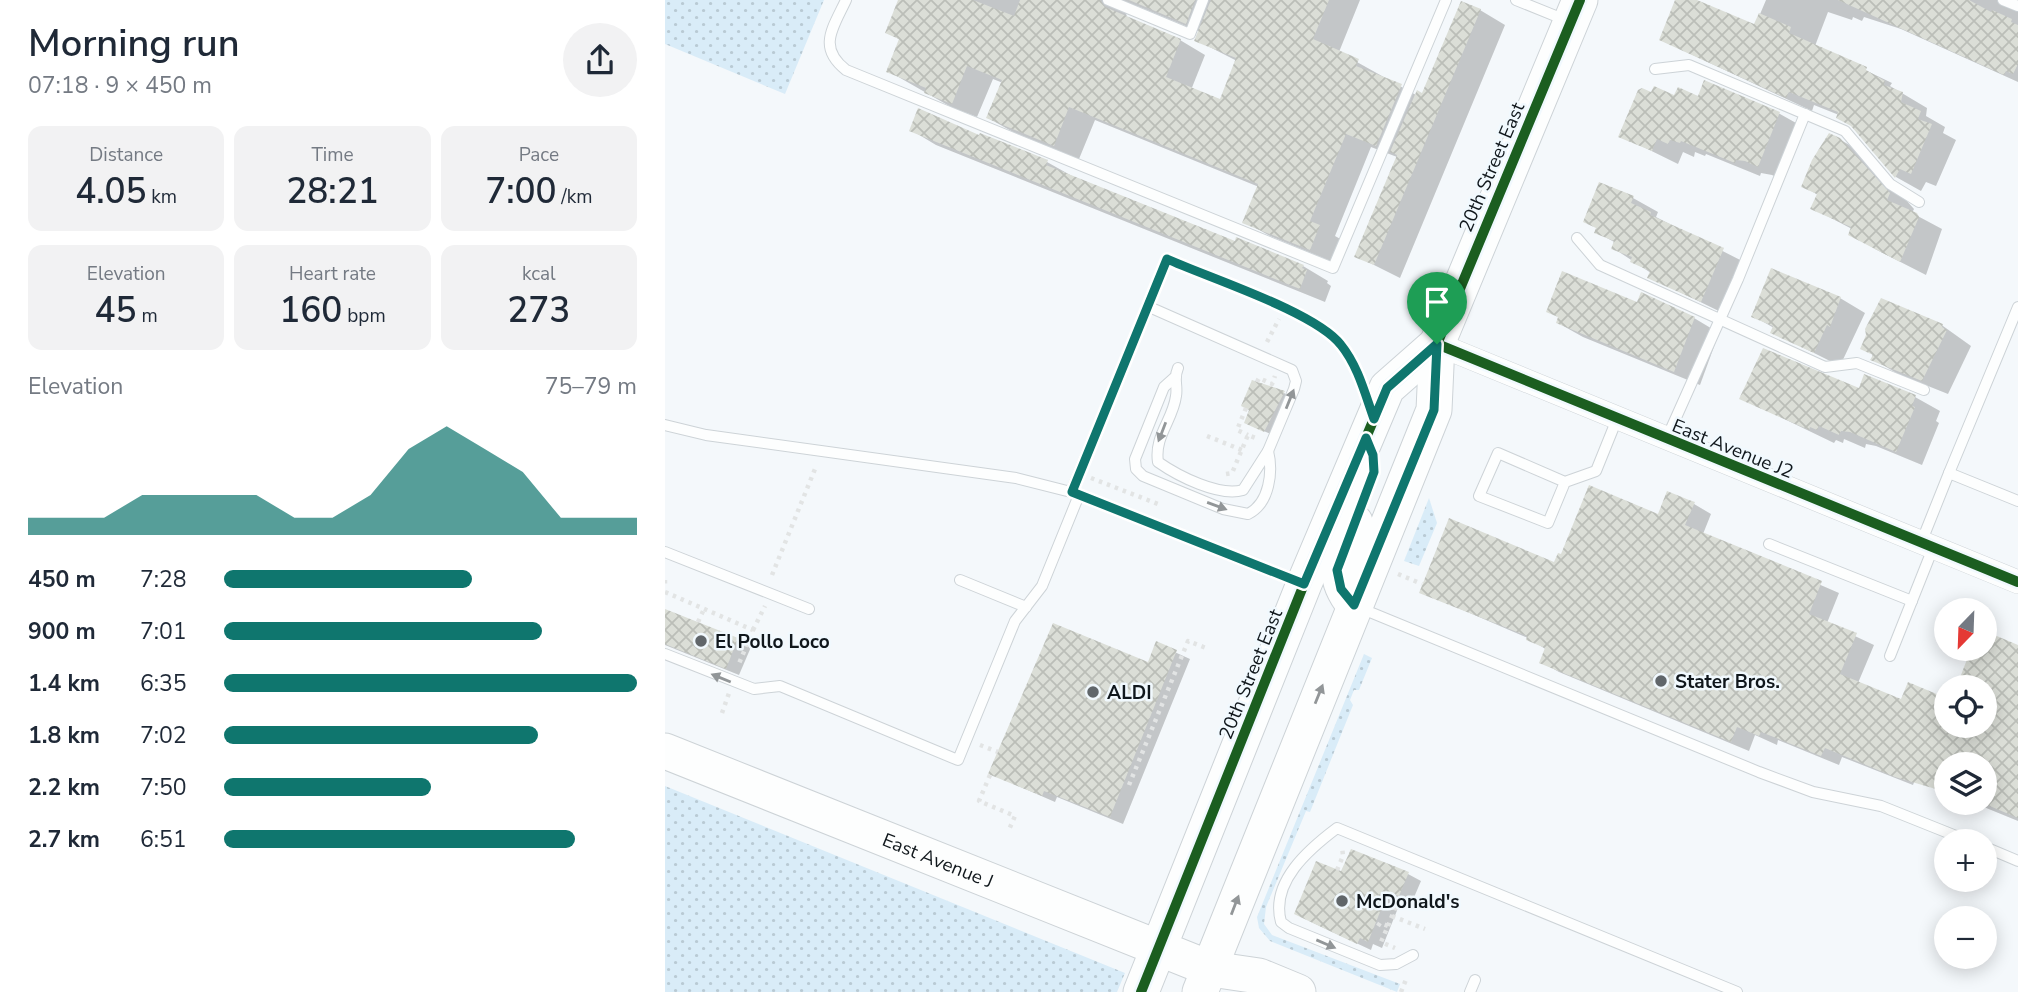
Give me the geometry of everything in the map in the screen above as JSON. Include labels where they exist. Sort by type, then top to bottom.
[{"type":"main road","name":"20th Street East","points":[[1214,984],[1354,605],[1434,410],[1437,344],[1575,11]]},
{"type":"main road","name":"20th Street East","points":[[1141,992],[1304,584],[1387,388],[1437,344]]},
{"type":"main road","points":[[1354,605],[1341,589],[1337,570],[1374,472],[1370,428]]},
{"type":"main road","name":"East Avenue J","points":[[665,751],[1160,949],[1214,984],[1259,976],[1298,992]]},
{"type":"street","name":"East Avenue J2","points":[[1437,344],[2018,582]]},
{"type":"lane","points":[[845,0],[830,36],[829,50],[834,60],[846,70],[1333,268],[1447,0]]},
{"type":"lane","points":[[1108,0],[1189,34],[1203,0]]},
{"type":"lane","points":[[1515,0],[1575,11]]},
{"type":"lane","points":[[2003,0],[2018,6]]},
{"type":"lane","points":[[1655,69],[1689,65],[1845,131],[1891,184],[1919,202]]},
{"type":"lane","points":[[1666,440],[1805,114]]},
{"type":"lane","points":[[1577,238],[1600,265],[1825,367],[1857,363],[1924,390]]},
{"type":"lane","points":[[665,654],[754,689],[780,686],[958,760],[1015,621],[1042,586],[1167,259],[1316,322],[1341,344],[1357,372],[1370,428]]},
{"type":"lane","points":[[1147,306],[1292,370],[1296,381],[1268,451],[1249,485],[1234,493],[1222,491],[1158,462],[1158,440],[1177,395],[1176,373],[1164,387],[1135,459],[1136,469],[1143,476],[1223,509],[1248,514],[1260,503],[1269,482],[1272,468],[1268,451]]},
{"type":"lane","points":[[1890,656],[1912,601],[1949,472],[2014,328],[2018,307]]},
{"type":"lane","points":[[1565,482],[1548,523],[1479,496],[1498,453],[1565,482],[1596,471],[1617,419]]},
{"type":"lane","points":[[665,425],[706,435],[1016,478],[1075,494],[1304,584]]},
{"type":"lane","points":[[1949,472],[2018,501]]},
{"type":"lane","points":[[1769,544],[1912,601]]},
{"type":"lane","points":[[666,555],[809,609]]},
{"type":"lane","points":[[960,580],[1026,607]]},
{"type":"lane","points":[[1354,605],[1759,772],[1813,792],[1881,806],[1938,829]]},
{"type":"lane","points":[[1413,955],[1396,964],[1380,965],[1300,933],[1281,922],[1280,900],[1306,850],[1337,828],[1735,992]]},
{"type":"lane","points":[[1997,852],[2018,861]]},
{"type":"lane","points":[[1470,992],[1475,980]]},
{"type":"path","points":[[1264,345],[1278,322]]},
{"type":"path","points":[[1246,408],[1237,430],[1251,434]]},
{"type":"path","points":[[1207,436],[1241,450]]},
{"type":"path","points":[[772,575],[815,469]]},
{"type":"path","points":[[1091,478],[1158,504]]},
{"type":"path","points":[[1394,573],[1422,584]]},
{"type":"path","points":[[665,580],[665,590],[753,630]]},
{"type":"path","points":[[738,674],[736,671],[765,605]]},
{"type":"path","points":[[698,622],[704,609]]},
{"type":"path","points":[[1129,785],[1188,641],[1206,648]]},
{"type":"path","points":[[722,713],[731,689]]},
{"type":"path","points":[[981,745],[997,752]]},
{"type":"path","points":[[990,775],[979,801],[1015,816],[1009,832]]},
{"type":"path","points":[[1337,870],[1343,856],[1342,848]]},
{"type":"path","points":[[1398,901],[1381,942],[1399,950]]},
{"type":"path","points":[[1392,916],[1425,929]]},
{"type":"path","points":[[1378,926],[1380,923],[1388,926]]},
{"type":"path","points":[[1401,992],[1408,973]]},
{"type":"shaded area","points":[[665,0],[824,0],[785,94],[665,44]]},
{"type":"shaded area","points":[[1429,498],[1437,523],[1419,566],[1404,561]]},
{"type":"shaded area","points":[[1364,654],[1372,658],[1359,690],[1354,690],[1350,700],[1353,705],[1310,812],[1306,811],[1266,907],[1264,924],[1272,935],[1400,984],[1397,992],[1270,941],[1259,928],[1257,917]]},
{"type":"shaded area","points":[[665,786],[1125,973],[1117,992],[665,992]]},
{"type":"building","points":[[898,0],[973,0],[1014,16],[1020,0],[1100,0],[1105,7],[1181,39],[1166,77],[1220,99],[1236,58],[1194,41],[1211,0],[1329,0],[1313,39],[1359,59],[1356,66],[1402,84],[1376,146],[1346,134],[1310,221],[1320,225],[1310,250],[1242,223],[1258,184],[1069,107],[1054,146],[986,118],[1002,80],[967,66],[952,104],[924,93],[926,88],[886,72],[899,39],[885,33]]},
{"type":"building","points":[[1129,0],[1195,0],[1186,24]]},
{"type":"building","points":[[1675,0],[1697,0],[1754,24],[1759,13],[1791,27],[1789,33],[1867,67],[1866,70],[1885,81],[1884,85],[1903,92],[1901,102],[1921,111],[1918,119],[1932,124],[1911,174],[1900,169],[1895,178],[1851,126],[1836,118],[1838,112],[1789,92],[1786,98],[1659,40]]},
{"type":"building","points":[[1838,0],[1969,0],[2012,19],[2011,22],[2018,25],[2018,64],[2013,74],[2006,71],[2004,75]]},
{"type":"building","points":[[1461,1],[1481,9],[1374,265],[1354,257],[1397,155],[1390,152],[1417,90],[1422,93]]},
{"type":"building","points":[[1704,80],[1780,112],[1758,167],[1745,161],[1736,160],[1735,163],[1681,141],[1670,140],[1668,144],[1657,139],[1652,151],[1618,137],[1638,90],[1642,88],[1651,92],[1654,86],[1674,95],[1678,87],[1698,96]]},
{"type":"building","points":[[918,108],[979,135],[980,133],[1048,160],[1046,165],[1235,241],[1236,237],[1304,265],[1302,268],[1307,270],[1300,289],[909,131]]},
{"type":"building","points":[[1829,133],[1840,138],[1890,193],[1887,200],[1917,213],[1919,217],[1900,262],[1848,235],[1851,227],[1810,209],[1817,194],[1801,187],[1812,160]]},
{"type":"building","points":[[1599,182],[1634,196],[1631,203],[1651,212],[1650,215],[1724,248],[1701,302],[1647,278],[1650,271],[1630,262],[1632,257],[1611,249],[1614,241],[1594,233],[1596,228],[1583,222]]},
{"type":"building","points":[[1771,268],[1841,297],[1830,327],[1827,325],[1814,353],[1770,333],[1773,326],[1751,317]]},
{"type":"building","points":[[1562,271],[1637,302],[1641,292],[1695,317],[1674,372],[1556,323],[1558,317],[1546,312]]},
{"type":"building","points":[[1881,298],[1943,324],[1942,327],[1947,330],[1922,381],[1870,360],[1873,355],[1860,349],[1866,335],[1865,329]]},
{"type":"building","points":[[1763,348],[1859,388],[1864,374],[1916,395],[1912,406],[1915,407],[1896,452],[1850,432],[1841,431],[1839,435],[1819,426],[1817,430],[1810,427],[1809,430],[1739,399]]},
{"type":"building","points":[[1252,380],[1285,391],[1264,432],[1244,423],[1249,410],[1241,406]]},
{"type":"building","points":[[1589,485],[1658,514],[1667,491],[1695,502],[1685,525],[1822,581],[1809,614],[1857,633],[1840,674],[1901,699],[1908,682],[1934,693],[1934,738],[1997,738],[1997,675],[1961,675],[1966,662],[1997,662],[1997,636],[2018,645],[2018,818],[1997,809],[1997,752],[1934,752],[1934,788],[1895,777],[1825,748],[1821,756],[1761,732],[1759,736],[1737,727],[1731,742],[1539,663],[1545,648],[1526,640],[1527,636],[1419,593],[1449,518],[1554,562],[1558,553],[1561,554]]},
{"type":"building","name":"El Pollo Loco","points":[[665,609],[738,638],[726,669],[665,644]]},
{"type":"building","name":"ALDI","points":[[1053,623],[1148,662],[1156,641],[1177,650],[1110,817],[1044,791],[1042,796],[988,774]]},
{"type":"building","name":"McDonald's","points":[[1351,849],[1409,872],[1399,896],[1388,892],[1368,942],[1360,938],[1357,944],[1294,914],[1316,861],[1341,871]]},
{"type":"cycle path","points":[[1141,992],[1304,584],[1387,388],[1437,344],[1580,0]]},
{"type":"cycle path","points":[[1437,344],[2018,582]]},
{"type":"place","name":"El Pollo Loco","points":[[701,641]]},
{"type":"place","name":"Stater Bros.","points":[[1661,681]]},
{"type":"place","name":"ALDI","points":[[1093,692]]},
{"type":"place","name":"McDonald's","points":[[1342,901]]},
{"type":"route","points":[[1167,259],[1316,322],[1341,344],[1353,364],[1374,419],[1387,388],[1437,344],[1434,410],[1354,605],[1341,589],[1337,570],[1374,472],[1373,455],[1366,438],[1304,584],[1270,573],[1072,492],[1167,259]]}]
